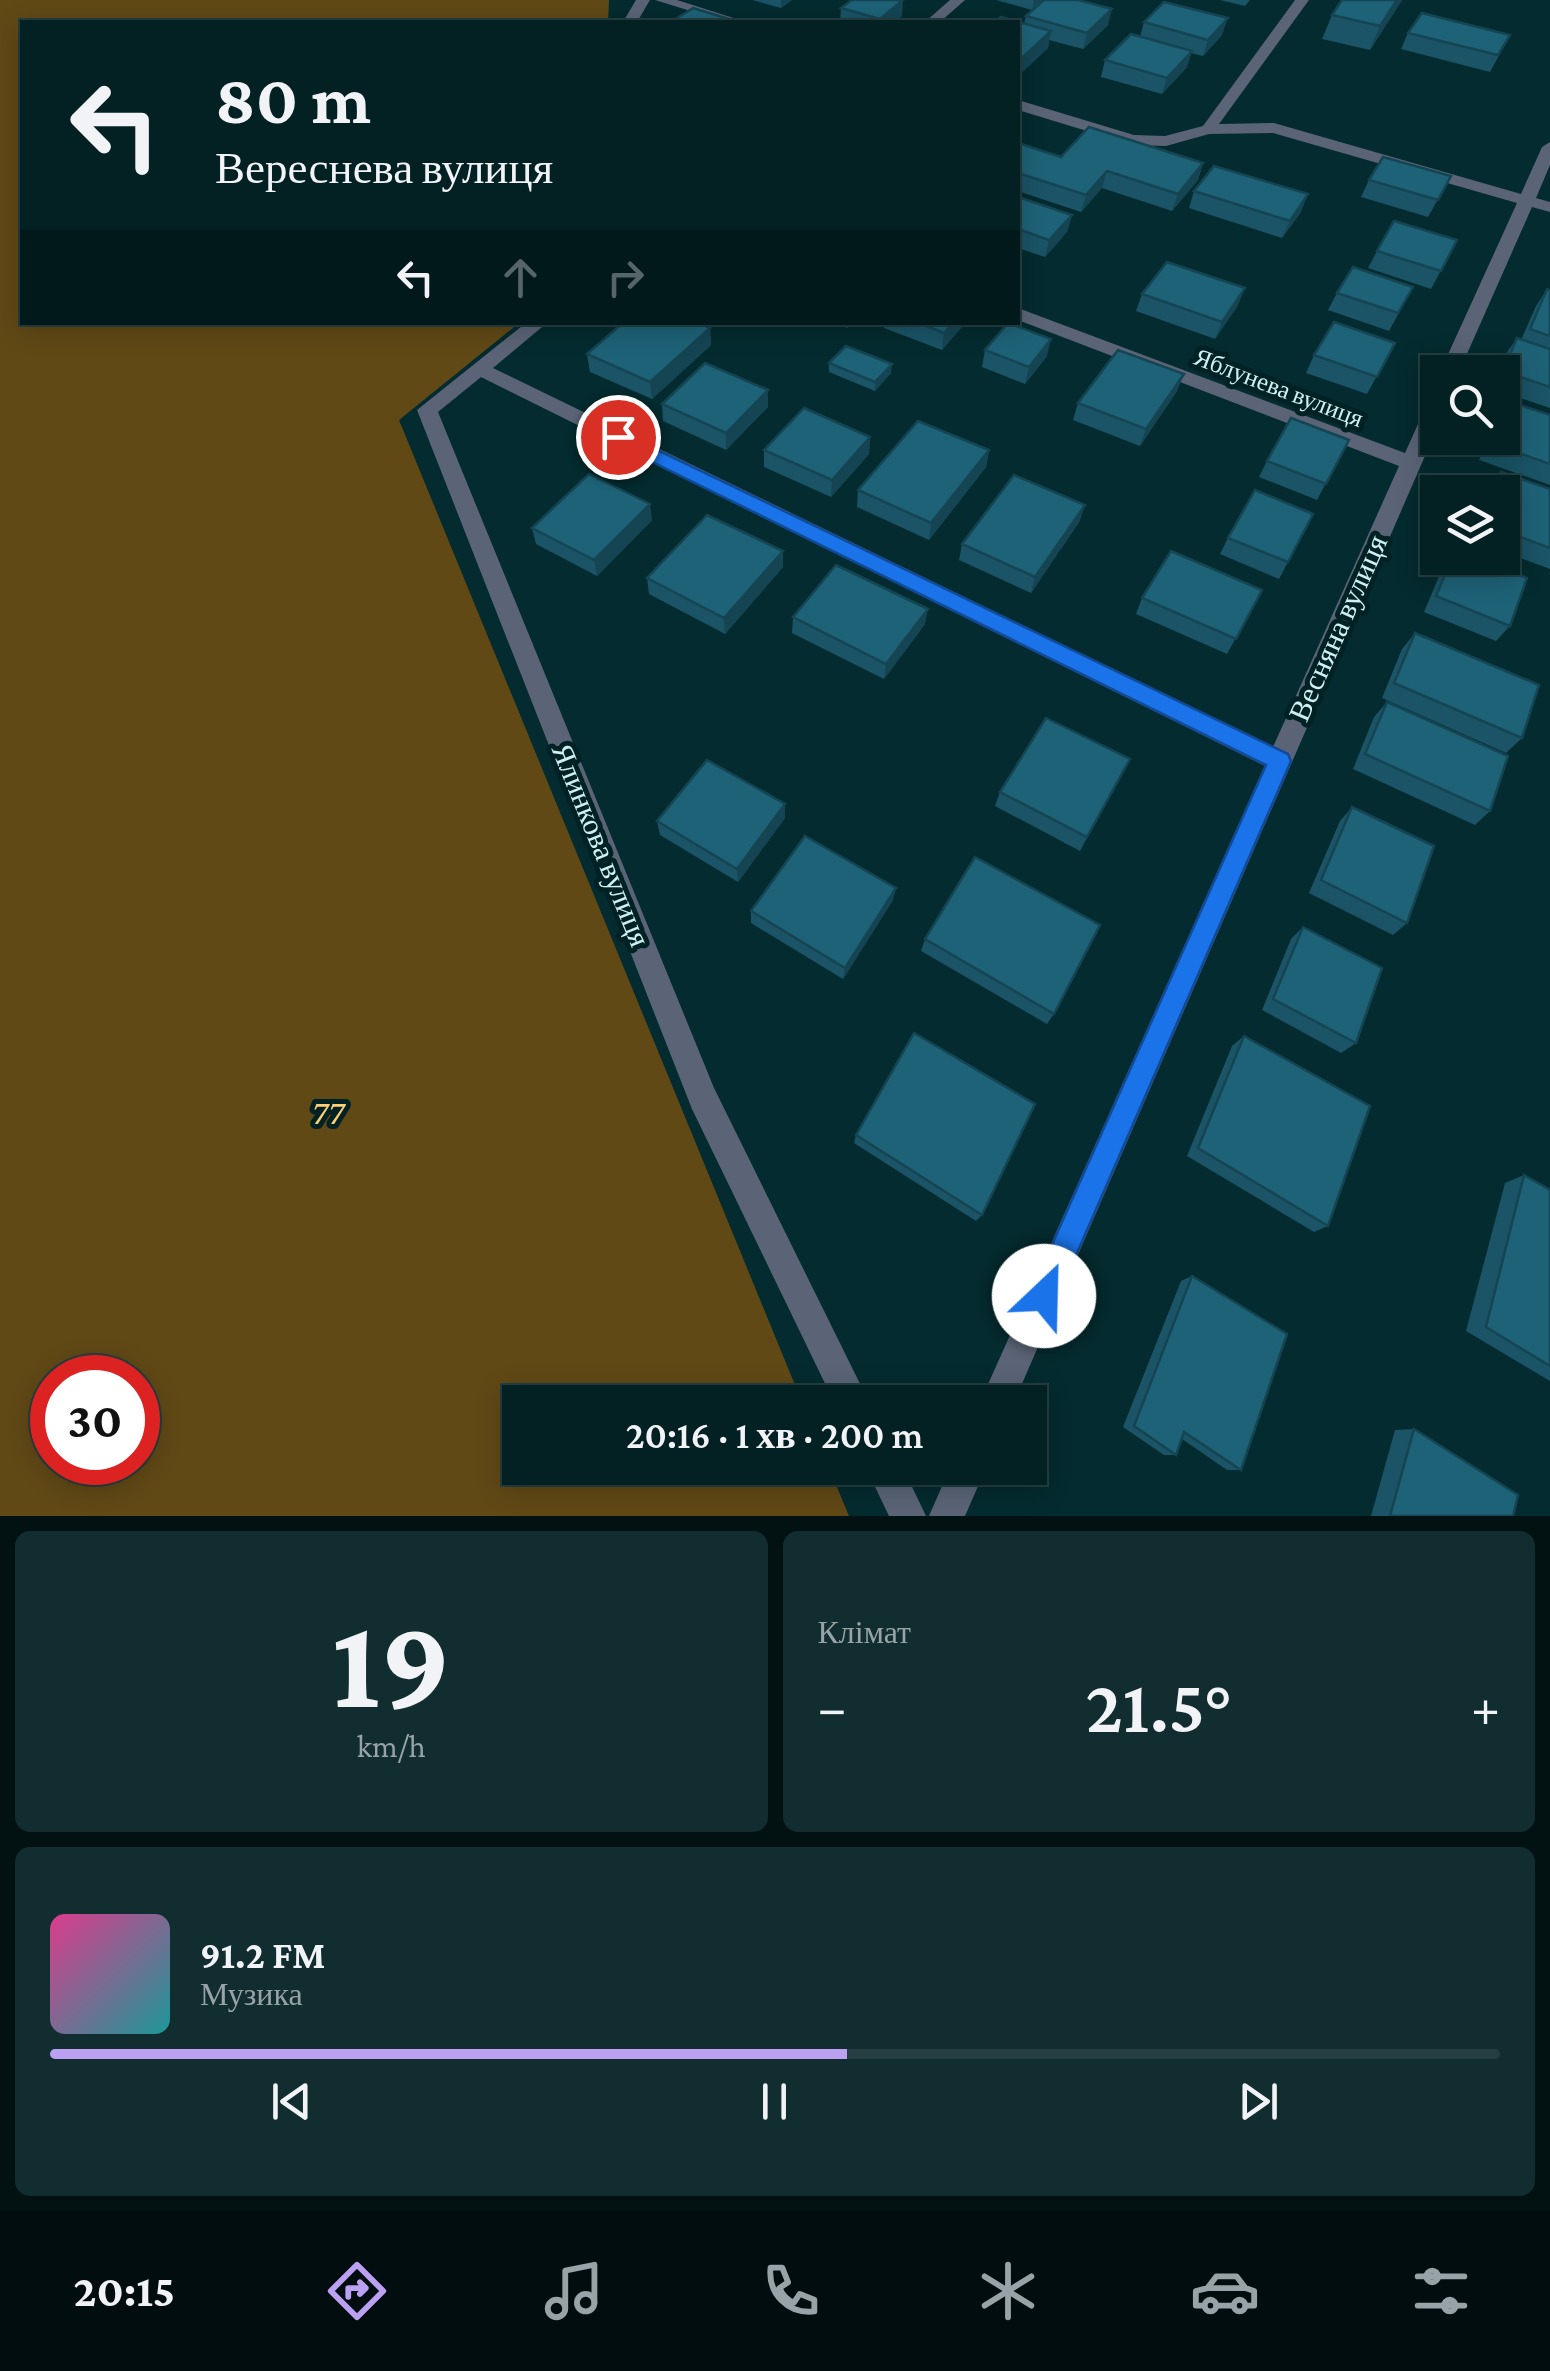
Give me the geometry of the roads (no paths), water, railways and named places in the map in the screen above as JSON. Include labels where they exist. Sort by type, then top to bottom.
[{"type":"street","points":[[662,0],[732,20]]},
{"type":"street","points":[[934,20],[958,0]]},
{"type":"street","points":[[1208,129],[1302,0]]},
{"type":"street","points":[[1020,106],[1133,140],[1166,141],[1208,129],[1274,128],[1550,207]]},
{"type":"street","points":[[1457,355],[1550,148]]},
{"type":"street","name":"Яблунева вулиця","points":[[1020,315],[1411,463]]},
{"type":"street","name":"Ялинкова вулиця","points":[[534,325],[426,410],[703,1098],[844,1385]]},
{"type":"street","points":[[478,369],[1280,761]]},
{"type":"street","name":"Весняна вулиця","points":[[1004,1385],[1420,443]]},
{"type":"street","points":[[892,1485],[908,1516]]},
{"type":"street","points":[[946,1516],[960,1485]]},
{"type":"park label","name":"77","points":[[328,1112]]}]
